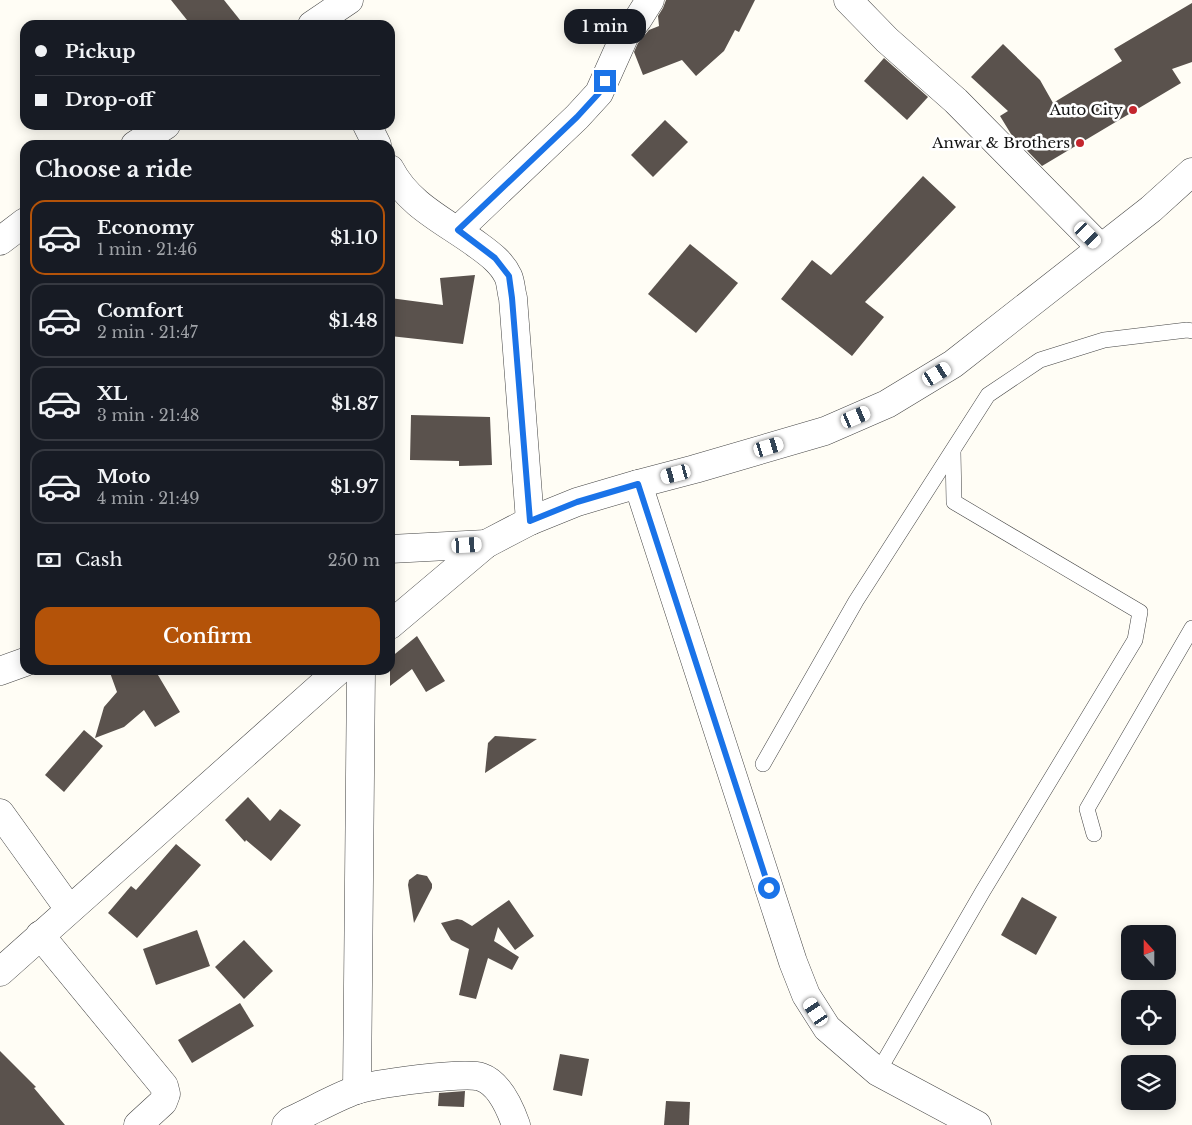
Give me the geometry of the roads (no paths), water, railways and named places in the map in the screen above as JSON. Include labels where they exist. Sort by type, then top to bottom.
[{"type":"street","points":[[320,20],[349,0]]},
{"type":"street","points":[[458,230],[577,117],[599,93],[625,35],[650,0]]},
{"type":"street","points":[[848,0],[886,40],[956,101],[1102,248]]},
{"type":"street","points":[[143,140],[158,130]]},
{"type":"street","points":[[395,622],[486,544],[530,521],[577,502],[825,430],[888,404],[953,364],[1151,209],[1192,172]]},
{"type":"street","points":[[395,176],[410,197],[433,216],[458,230],[495,258],[509,276],[530,521]]},
{"type":"street","points":[[0,242],[20,226]]},
{"type":"street","points":[[638,484],[793,962],[806,995],[827,1028],[878,1072],[977,1125]]},
{"type":"street","points":[[395,549],[486,544]]},
{"type":"street","points":[[0,671],[20,664]]},
{"type":"street","points":[[0,972],[333,675]]},
{"type":"street","points":[[357,1090],[361,675]]},
{"type":"street","points":[[0,813],[70,909]]},
{"type":"street","points":[[40,935],[164,1086],[166,1094],[163,1102],[138,1125]]},
{"type":"street","points":[[286,1125],[290,1120],[357,1090],[441,1076],[480,1076],[489,1081],[501,1094],[516,1125]]},
{"type":"lane","points":[[763,764],[856,601],[988,395],[1040,360],[1104,340],[1187,330],[1192,331]]},
{"type":"lane","points":[[878,1072],[1135,640],[1140,612],[954,502],[953,451]]},
{"type":"lane","points":[[1094,834],[1087,809],[1192,628]]},
{"type":"place","name":"Auto City","points":[[1133,110]]},
{"type":"place","name":"Anwar & Brothers","points":[[1080,143]]}]
